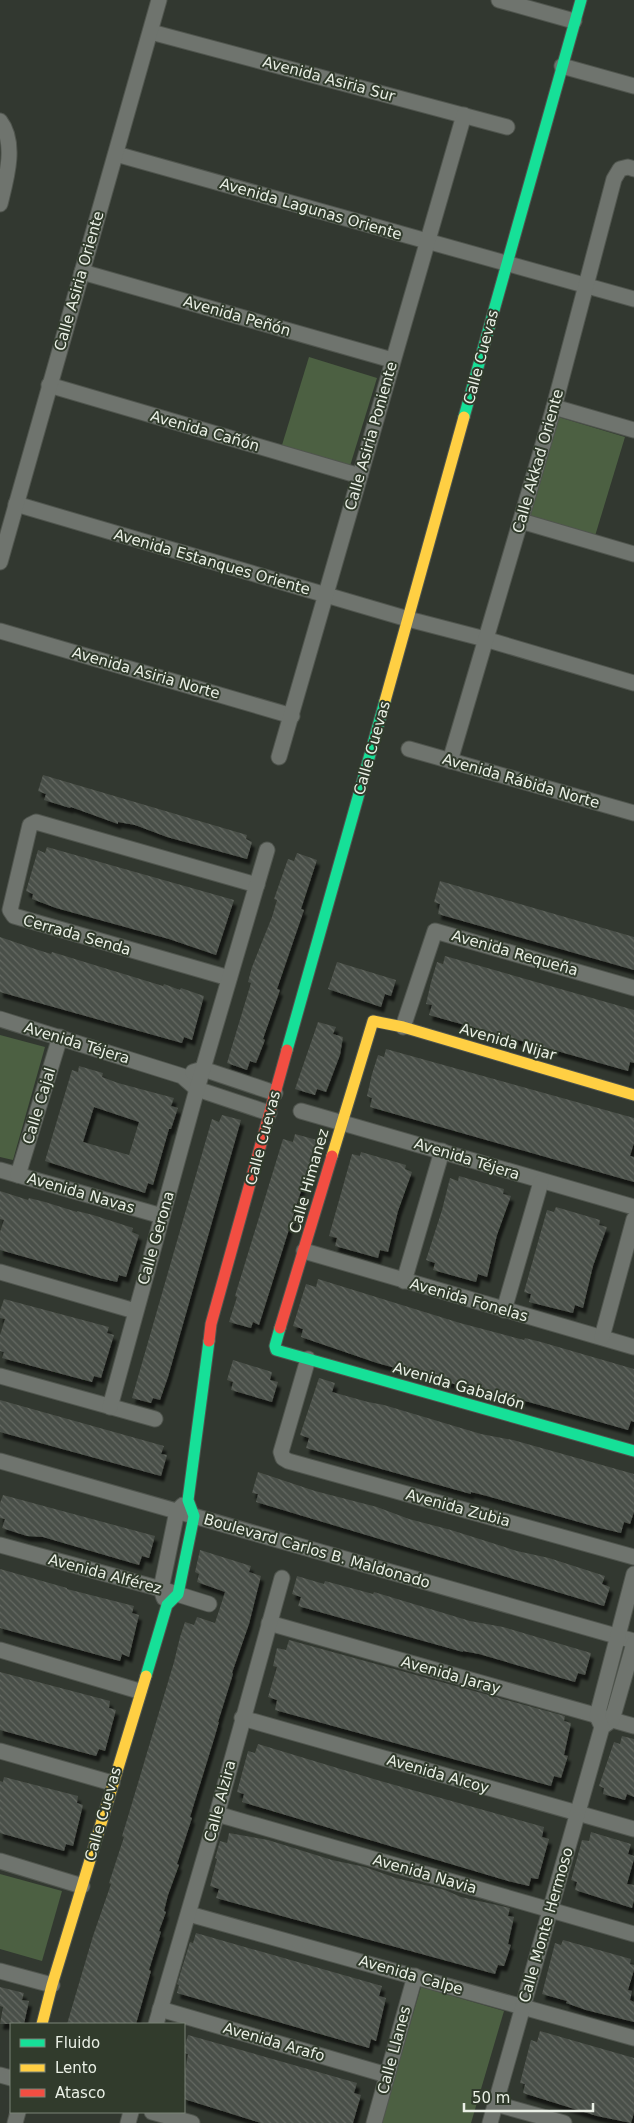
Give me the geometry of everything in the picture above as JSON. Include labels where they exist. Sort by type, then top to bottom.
[{"type":"street","name":"Calle Asiria Oriente","points":[[0,562],[160,0]]},
{"type":"street","points":[[499,0],[574,21]]},
{"type":"street","name":"Calle Cuevas","points":[[161,1589],[182,1506],[212,1324],[269,1113],[581,0]]},
{"type":"street","name":"Avenida Asiria Sur","points":[[151,32],[507,128]]},
{"type":"street","points":[[562,66],[634,86]]},
{"type":"street","name":"Calle Asiria Poniente","points":[[279,757],[464,115]]},
{"type":"street","points":[[0,121],[4,126],[9,168],[0,204]]},
{"type":"street","name":"Avenida Lagunas Oriente","points":[[116,154],[634,299]]},
{"type":"street","name":"Calle Akkad Oriente","points":[[450,761],[554,408],[614,179],[620,169],[631,168]]},
{"type":"street","name":"Avenida Peñón","points":[[82,272],[392,360]]},
{"type":"street","name":"Avenida Cañón","points":[[49,385],[360,476]]},
{"type":"street","points":[[554,408],[634,430]]},
{"type":"street","name":"Avenida Estanques Oriente","points":[[16,504],[634,683]]},
{"type":"street","points":[[521,521],[634,554]]},
{"type":"street","name":"Avenida Asiria Norte","points":[[0,631],[292,716]]},
{"type":"street","name":"Avenida Rábida Norte","points":[[408,749],[634,813]]},
{"type":"street","name":"Cerrada Senda","points":[[229,978],[11,914],[10,910],[30,825],[36,822],[257,885]]},
{"type":"street","points":[[202,1069],[267,850]]},
{"type":"street","name":"Avenida Requeña","points":[[403,1027],[435,931],[634,988]]},
{"type":"street","name":"Avenida Téjera","points":[[0,1019],[182,1076],[197,1089],[269,1113]]},
{"type":"street","name":"Avenida Nijar","points":[[373,1021],[403,1027],[634,1095]]},
{"type":"street","name":"Calle Himanez","points":[[276,1350],[275,1346],[373,1021]]},
{"type":"street","name":"Calle Cajal","points":[[18,1175],[60,1037]]},
{"type":"street","points":[[182,1076],[202,1069],[275,1093]]},
{"type":"street","name":"Calle Gerona","points":[[110,1407],[202,1069]]},
{"type":"street","name":"Avenida Téjera","points":[[301,1112],[634,1207]]},
{"type":"street","points":[[404,1281],[442,1151]]},
{"type":"street","name":"Avenida Navas","points":[[0,1170],[162,1216]]},
{"type":"street","points":[[504,1310],[541,1182]]},
{"type":"street","points":[[602,1337],[634,1219]]},
{"type":"street","name":"Avenida Fonelas","points":[[304,1251],[634,1347]]},
{"type":"street","points":[[0,1272],[135,1311]]},
{"type":"street","name":"Avenida Gabaldón","points":[[276,1350],[634,1451]]},
{"type":"street","name":"Avenida Zubia","points":[[308,1359],[281,1452],[283,1458],[288,1461],[634,1557]]},
{"type":"street","points":[[0,1376],[155,1419]]},
{"type":"street","name":"Boulevard Carlos B. Maldonado","points":[[0,1461],[182,1506],[194,1516],[634,1642]]},
{"type":"street","name":"Calle Cuevas","points":[[42,2023],[139,1691],[172,1600],[194,1516]]},
{"type":"street","name":"Avenida Alférez","points":[[0,1546],[161,1589]]},
{"type":"street","name":"Calle Monte Hermoso","points":[[604,1721],[617,1636],[634,1574]]},
{"type":"street","name":"Calle Alzira","points":[[156,2023],[217,1814],[268,1623],[282,1578]]},
{"type":"street","points":[[161,1589],[172,1600]]},
{"type":"street","name":"Avenida Alférez","points":[[172,1600],[209,1604]]},
{"type":"street","name":"Avenida Jaray","points":[[268,1623],[604,1721],[634,1726]]},
{"type":"street","name":"Calle Monte Hermoso","points":[[490,2123],[604,1721],[634,1642]]},
{"type":"street","points":[[0,1650],[139,1691]]},
{"type":"street","name":"Avenida Alcoy","points":[[242,1718],[634,1829]]},
{"type":"street","points":[[0,1751],[112,1784]]},
{"type":"street","name":"Avenida Navia","points":[[217,1814],[634,1934]]},
{"type":"street","points":[[0,1861],[82,1886]]},
{"type":"street","name":"Avenida Calpe","points":[[188,1914],[634,2038]]},
{"type":"street","points":[[0,1971],[52,1985]]},
{"type":"street","name":"Calle Llanes","points":[[374,2123],[415,1976]]},
{"type":"street","name":"Avenida Arafo","points":[[160,2009],[387,2075]]},
{"type":"street","points":[[496,2104],[564,2123]]},
{"type":"street","points":[[156,2113],[192,2123]]},
{"type":"green space","points":[[309,357],[377,378],[350,466],[282,445]]},
{"type":"green space","points":[[555,416],[625,437],[595,536],[525,515]]},
{"type":"green space","points":[[0,1035],[45,1047],[13,1160],[0,1157]]},
{"type":"green space","points":[[0,1874],[62,1891],[42,1961],[0,1949]]},
{"type":"green space","points":[[421,1987],[504,2011],[471,2123],[381,2123]]},
{"type":"building","points":[[43,775],[247,835],[246,839],[252,842],[247,859],[167,837],[135,825],[118,822],[118,824],[71,807],[44,800],[46,794],[38,791]]},
{"type":"building","points":[[47,847],[234,900],[216,955],[169,939],[56,908],[32,899],[33,894],[26,891],[38,850],[45,853]]},
{"type":"building","points":[[297,853],[317,860],[301,909],[304,910],[277,989],[280,990],[263,1039],[265,1040],[256,1063],[250,1061],[247,1070],[227,1063],[251,983],[248,982],[252,967],[277,900],[274,899],[288,859],[294,861]]},
{"type":"building","points":[[440,881],[634,937],[634,970],[438,914],[440,904],[434,902]]},
{"type":"building","points":[[0,937],[51,954],[52,952],[163,986],[164,984],[180,990],[181,988],[204,996],[192,1040],[184,1037],[182,1043],[0,992]]},
{"type":"building","points":[[445,956],[634,1010],[634,1063],[630,1062],[628,1071],[429,1015],[432,1005],[426,1004],[431,982],[437,962],[443,964]]},
{"type":"building","points":[[337,962],[396,980],[391,996],[385,994],[381,1007],[328,989]]},
{"type":"building","points":[[318,1022],[336,1027],[333,1034],[343,1037],[340,1055],[326,1092],[317,1089],[315,1095],[295,1089]]},
{"type":"building","points":[[386,1049],[634,1118],[634,1143],[630,1156],[634,1157],[634,1182],[370,1107],[372,1098],[367,1096],[372,1074],[378,1055],[384,1057]]},
{"type":"building","points":[[79,1066],[103,1073],[102,1077],[118,1083],[174,1098],[171,1106],[178,1108],[171,1129],[169,1129],[153,1185],[148,1183],[145,1193],[45,1161],[72,1070],[78,1072]],"holes":[[[94,1107],[139,1122],[129,1155],[83,1142]]]},
{"type":"building","points":[[222,1115],[241,1120],[168,1377],[160,1400],[153,1398],[151,1403],[132,1398],[212,1119],[219,1122]]},
{"type":"building","points":[[295,1134],[317,1140],[259,1325],[253,1322],[251,1328],[229,1322],[237,1297],[235,1296],[283,1139],[293,1142]]},
{"type":"building","points":[[361,1152],[406,1165],[405,1169],[412,1172],[398,1211],[388,1252],[380,1250],[378,1258],[335,1246],[337,1238],[329,1236],[352,1154],[360,1156]]},
{"type":"building","points":[[459,1176],[504,1189],[503,1194],[511,1196],[497,1235],[487,1277],[478,1274],[476,1282],[433,1270],[435,1263],[426,1260],[450,1178],[458,1181]]},
{"type":"building","points":[[0,1191],[28,1200],[29,1198],[93,1215],[133,1228],[132,1232],[139,1235],[126,1277],[119,1275],[117,1282],[0,1250],[0,1232],[4,1220],[0,1219]]},
{"type":"building","points":[[556,1207],[600,1220],[599,1225],[607,1227],[593,1266],[583,1308],[575,1305],[573,1313],[529,1302],[531,1294],[524,1292],[547,1210],[554,1212]]},
{"type":"building","points":[[318,1279],[460,1323],[524,1340],[525,1338],[541,1342],[634,1369],[634,1422],[631,1421],[628,1430],[499,1394],[498,1396],[377,1363],[301,1337],[303,1329],[293,1326],[306,1284],[316,1287]]},
{"type":"building","points":[[4,1299],[109,1327],[107,1333],[114,1335],[101,1378],[94,1376],[92,1382],[2,1358],[4,1352],[0,1351],[0,1335],[5,1319],[0,1318],[0,1311]]},
{"type":"building","points":[[233,1360],[272,1372],[270,1380],[278,1382],[272,1402],[231,1390],[233,1382],[227,1380]]},
{"type":"building","points":[[319,1378],[335,1383],[332,1392],[634,1474],[634,1512],[630,1524],[624,1522],[621,1533],[306,1448],[309,1438],[300,1435]]},
{"type":"building","points":[[0,1400],[164,1446],[161,1454],[167,1455],[161,1476],[0,1432]]},
{"type":"building","points":[[258,1472],[315,1491],[377,1507],[409,1519],[517,1551],[549,1558],[605,1576],[602,1584],[610,1587],[604,1606],[256,1502],[258,1494],[252,1493]]},
{"type":"building","points":[[3,1495],[155,1536],[149,1558],[142,1556],[139,1565],[43,1537],[27,1536],[2,1528],[5,1519],[0,1518],[0,1503]]},
{"type":"building","points":[[200,1550],[251,1566],[249,1572],[261,1576],[249,1624],[232,1673],[190,1817],[192,1818],[177,1864],[179,1865],[168,1895],[164,1911],[166,1912],[159,1931],[161,1932],[149,1970],[151,1971],[136,2023],[67,2023],[93,1936],[111,1884],[109,1883],[124,1837],[122,1836],[185,1622],[194,1625],[197,1617],[215,1623],[225,1592],[197,1582],[199,1574],[195,1572]]},
{"type":"building","points":[[0,1569],[134,1606],[132,1613],[139,1615],[129,1657],[122,1654],[120,1661],[0,1628]]},
{"type":"building","points":[[297,1576],[324,1584],[325,1581],[373,1594],[374,1592],[470,1621],[503,1627],[591,1653],[585,1675],[578,1673],[575,1682],[479,1654],[463,1652],[298,1606],[301,1597],[292,1594]]},
{"type":"building","points":[[289,1640],[565,1716],[564,1721],[571,1723],[564,1755],[568,1756],[561,1778],[554,1776],[551,1786],[275,1710],[277,1700],[268,1697],[277,1667],[273,1666],[277,1648],[286,1650]]},
{"type":"building","points":[[0,1672],[110,1701],[109,1708],[116,1710],[105,1751],[99,1749],[96,1756],[0,1730]]},
{"type":"building","points":[[622,1736],[634,1739],[634,1797],[627,1794],[625,1800],[603,1794],[604,1788],[599,1786],[614,1742],[620,1744]]},
{"type":"building","points":[[258,1744],[544,1827],[542,1837],[549,1839],[538,1879],[531,1878],[529,1886],[508,1881],[242,1802],[244,1794],[237,1792],[248,1751],[255,1753]]},
{"type":"building","points":[[4,1777],[78,1796],[77,1803],[83,1805],[73,1846],[66,1844],[64,1851],[0,1833],[0,1781],[3,1782]]},
{"type":"building","points":[[591,1832],[631,1844],[628,1854],[634,1856],[634,1859],[627,1884],[634,1885],[632,1908],[575,1890],[577,1882],[571,1880],[582,1840],[589,1841]]},
{"type":"building","points":[[229,1833],[268,1840],[332,1860],[365,1867],[396,1878],[445,1890],[461,1897],[510,1908],[508,1916],[514,1917],[508,1944],[511,1945],[504,1966],[498,1965],[495,1974],[216,1898],[219,1889],[210,1886],[217,1859],[215,1858],[220,1841],[227,1843]]},
{"type":"building","points":[[196,1933],[382,1986],[379,1996],[386,1998],[376,2041],[371,2039],[369,2048],[177,1993],[179,1985],[177,1984],[190,1942],[193,1943]]},
{"type":"building","points":[[563,1940],[631,1959],[630,1964],[634,1965],[634,1970],[628,1990],[632,1991],[630,2000],[634,2002],[634,2022],[586,2010],[566,2003],[567,2001],[542,1994],[555,1943],[561,1945]]},
{"type":"building","points":[[0,1987],[24,1993],[22,2000],[29,2001],[24,2023],[0,2024],[3,2007],[0,2006]]},
{"type":"building","points":[[540,2031],[634,2058],[634,2113],[631,2123],[597,2116],[523,2093],[525,2084],[520,2083],[531,2040],[537,2042]]},
{"type":"building","points":[[188,2035],[357,2083],[354,2093],[361,2095],[353,2123],[261,2123],[185,2099],[185,2071],[188,2054],[185,2053]]},
{"type":"traffic: fast","points":[[464,417],[581,0]]},
{"type":"traffic: fast","points":[[287,1050],[385,701]]},
{"type":"traffic: fast","points":[[280,1328],[275,1346],[276,1350],[634,1451]]},
{"type":"traffic: fast","points":[[146,1676],[167,1605],[178,1594],[194,1516],[188,1500],[209,1341]]},
{"type":"traffic: slow","points":[[385,701],[464,417]]},
{"type":"traffic: slow","points":[[332,1156],[373,1021],[403,1027],[634,1095]]},
{"type":"traffic: slow","points":[[42,2023],[52,1985],[146,1676]]},
{"type":"traffic: jam","points":[[209,1341],[211,1324],[287,1050]]},
{"type":"traffic: jam","points":[[280,1328],[332,1156]]}]
